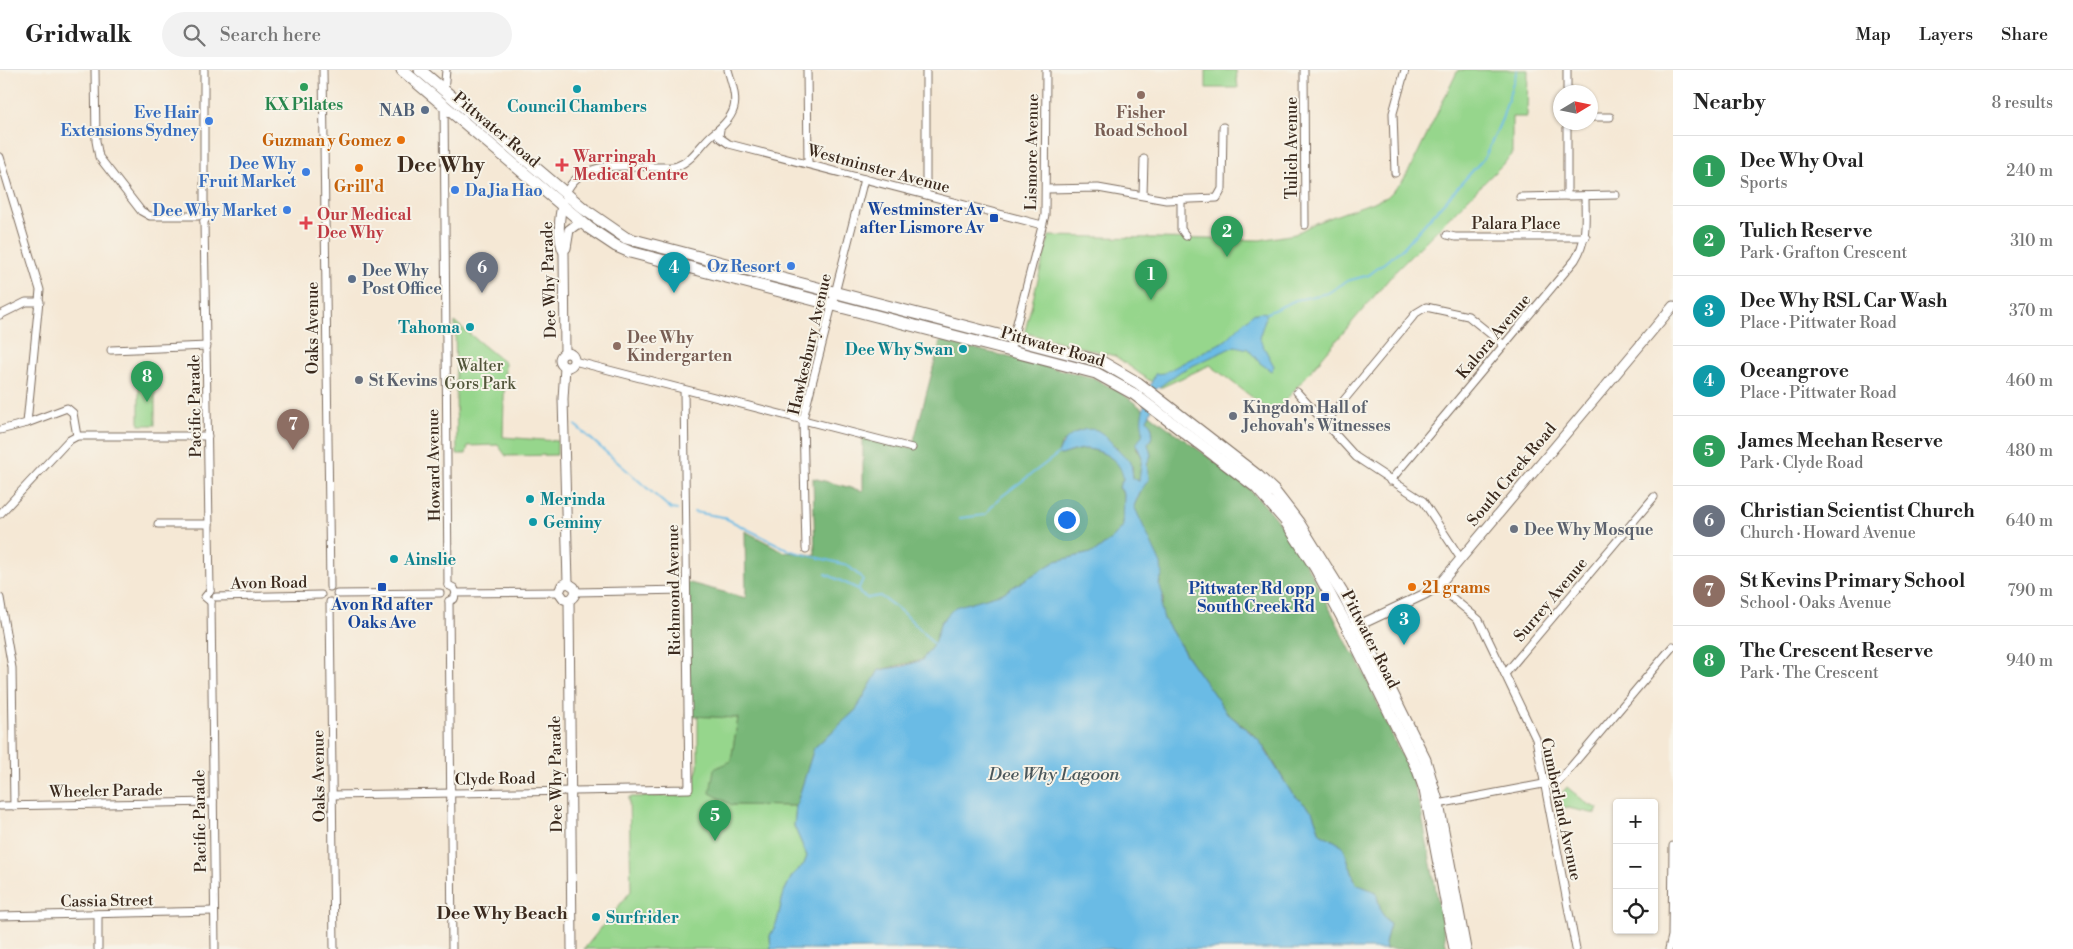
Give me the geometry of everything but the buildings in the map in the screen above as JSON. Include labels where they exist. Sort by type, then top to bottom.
[{"type":"highway","name":"Pittwater Road","points":[[402,70],[584,224],[598,235],[630,252],[833,298],[1012,344],[1096,373],[1136,389],[1238,472],[1266,497],[1285,520],[1354,628],[1425,760],[1438,804],[1465,949]]},
{"type":"highway","name":"Pittwater Road","points":[[420,70],[604,225],[626,238],[833,298]]},
{"type":"highway","name":"Pittwater Road","points":[[1354,628],[1418,770],[1424,790],[1455,949]]},
{"type":"main road","name":"Dee Why Parade","points":[[565,353],[564,253],[561,246],[562,206],[566,193]]},
{"type":"main road","points":[[564,253],[569,230],[577,224],[584,224]]},
{"type":"main road","name":"South Creek Road","points":[[1354,628],[1438,586],[1673,306]]},
{"type":"main road","points":[[565,367],[571,365],[574,361],[572,355],[565,353],[560,360],[565,367],[563,391],[568,583]]},
{"type":"main road","points":[[568,583],[573,585],[576,592],[569,600],[564,599],[559,592],[562,585],[568,583]]},
{"type":"main road","name":"Dee Why Parade","points":[[569,600],[572,949]]},
{"type":"street","points":[[95,70],[96,141],[99,157],[141,211],[150,216],[202,216]]},
{"type":"street","name":"Pacific Parade","points":[[204,70],[202,216],[207,346],[210,591],[215,593],[213,802],[215,949]]},
{"type":"street","name":"Oaks Avenue","points":[[322,70],[330,587]]},
{"type":"street","name":"Howard Avenue","points":[[446,70],[444,105],[448,585]]},
{"type":"street","points":[[566,193],[569,185],[583,172],[623,166],[675,167],[680,165],[720,129],[736,105],[728,70]]},
{"type":"street","points":[[807,70],[808,164]]},
{"type":"street","points":[[926,70],[926,194]]},
{"type":"street","name":"Lismore Avenue","points":[[1012,344],[1045,215],[1047,188],[1046,70]]},
{"type":"street","name":"Tulich Avenue","points":[[1304,70],[1305,225]]},
{"type":"street","points":[[1395,173],[1393,113],[1405,70]]},
{"type":"street","points":[[1567,70],[1567,85]]},
{"type":"street","points":[[1598,117],[1610,117]]},
{"type":"street","points":[[1047,188],[1098,188],[1166,200],[1216,198],[1222,190],[1223,128]]},
{"type":"street","name":"Westminster Avenue","points":[[720,129],[719,137],[729,144],[926,194],[1042,226]]},
{"type":"street","points":[[1567,130],[1567,196]]},
{"type":"street","points":[[0,157],[39,283],[40,302],[27,423]]},
{"type":"street","points":[[1143,195],[1144,159]]},
{"type":"street","name":"Hawkesbury Avenue","points":[[806,548],[803,419],[864,179]]},
{"type":"street","points":[[1520,196],[1616,196]]},
{"type":"street","name":"Kalora Avenue","points":[[1390,481],[1575,260],[1583,248],[1586,237],[1585,196]]},
{"type":"street","points":[[1182,200],[1181,229],[1186,236]]},
{"type":"street","name":"Palara Place","points":[[1447,235],[1455,237],[1586,237]]},
{"type":"street","points":[[0,314],[26,302],[40,302]]},
{"type":"street","points":[[1324,423],[1416,313],[1426,307],[1468,316],[1504,344]]},
{"type":"street","points":[[111,350],[207,346]]},
{"type":"street","points":[[574,361],[912,448]]},
{"type":"street","name":"Richmond Avenue","points":[[684,390],[689,789]]},
{"type":"street","points":[[1297,392],[1356,457],[1423,501],[1460,559]]},
{"type":"street","points":[[0,430],[27,423],[67,408],[73,413],[77,436]]},
{"type":"street","points":[[0,514],[68,441],[77,436],[208,436]]},
{"type":"street","name":"Surrey Avenue","points":[[1505,674],[1654,497]]},
{"type":"street","points":[[158,524],[210,524]]},
{"type":"street","points":[[448,585],[454,588],[456,593],[454,599],[449,601],[444,600],[440,593],[442,588],[448,585]]},
{"type":"street","name":"Cumberland Avenue","points":[[1438,586],[1479,620],[1536,739],[1576,949]]},
{"type":"street","points":[[330,587],[335,589],[336,594],[335,599],[330,602],[323,600],[321,594],[323,590],[330,587]]},
{"type":"street","points":[[576,592],[686,590]]},
{"type":"street","points":[[456,593],[559,592]]},
{"type":"street","points":[[336,594],[440,593]]},
{"type":"street","name":"Avon Road","points":[[214,599],[321,594]]},
{"type":"street","points":[[0,598],[12,668],[14,806]]},
{"type":"street","points":[[449,601],[452,949]]},
{"type":"street","name":"Oaks Avenue","points":[[330,602],[334,949]]},
{"type":"street","points":[[1438,804],[1559,781],[1673,646]]},
{"type":"street","name":"Clyde Road","points":[[332,795],[689,789]]},
{"type":"street","name":"Wheeler Parade","points":[[0,806],[213,802]]},
{"type":"street","points":[[1669,949],[1672,936],[1673,846]]},
{"type":"street","name":"Cassia Street","points":[[0,916],[214,911]]},
{"type":"street","points":[[98,914],[98,949]]},
{"type":"green space","points":[[1206,70],[1236,70],[1238,88],[1206,88]]},
{"type":"green space","points":[[1458,70],[1528,70],[1527,117],[1512,117],[1512,155],[1394,273],[1274,414],[1210,365],[1160,388],[1115,356],[1026,333],[1049,236],[1260,240],[1295,234],[1315,223],[1387,197],[1402,182],[1411,167]]},
{"type":"green space","name":"Walter Gors Park","points":[[455,322],[505,363],[503,437],[557,441],[557,455],[506,456],[498,445],[468,446],[466,454],[457,454]]},
{"type":"green space","points":[[943,341],[1094,378],[1123,394],[1144,410],[1144,432],[1136,447],[1142,457],[1139,481],[1133,478],[1132,465],[1122,457],[1107,438],[1078,431],[1061,444],[1058,454],[1090,449],[1108,456],[1118,463],[1123,473],[1119,488],[1124,494],[1123,526],[1114,537],[1095,552],[1056,561],[1003,593],[952,611],[941,622],[934,644],[922,660],[879,670],[856,710],[814,748],[796,806],[732,805],[710,793],[714,769],[731,761],[738,718],[687,716],[686,582],[746,598],[745,531],[785,552],[815,555],[813,478],[863,491],[863,435],[912,448],[940,342]]},
{"type":"green space","points":[[139,380],[155,380],[155,425],[139,425]]},
{"type":"green space","points":[[1150,414],[1249,489],[1288,535],[1311,573],[1351,651],[1356,656],[1412,779],[1421,811],[1447,949],[1386,949],[1385,943],[1390,924],[1381,912],[1376,892],[1356,884],[1343,846],[1320,833],[1312,811],[1291,792],[1267,751],[1251,732],[1227,713],[1191,662],[1164,619],[1161,608],[1164,598],[1159,587],[1161,578],[1156,557],[1134,506],[1149,472],[1147,465],[1151,455],[1148,445],[1152,432],[1147,419]]},
{"type":"green space","points":[[698,716],[738,718],[731,761],[732,805],[796,806],[794,826],[807,856],[804,864],[792,876],[784,892],[777,922],[770,936],[771,949],[584,949],[631,891],[629,797],[680,796],[691,790],[698,767]]},
{"type":"green space","points":[[1567,787],[1589,805],[1598,808],[1596,814],[1559,806],[1557,799]]},
{"type":"water","name":"Dee Why Lagoon","points":[[1267,313],[1259,338],[1274,366],[1271,371],[1260,363],[1248,349],[1235,346],[1181,371],[1155,390],[1151,412],[1147,419],[1152,432],[1148,444],[1151,455],[1147,465],[1149,479],[1140,492],[1134,506],[1161,564],[1162,575],[1159,584],[1163,595],[1161,608],[1164,619],[1186,655],[1227,713],[1259,740],[1291,792],[1312,811],[1320,833],[1343,846],[1356,884],[1376,892],[1381,912],[1390,924],[1385,943],[1386,949],[771,949],[770,936],[777,922],[784,892],[792,876],[804,864],[807,856],[794,826],[796,806],[814,748],[856,710],[879,670],[904,666],[922,660],[934,644],[941,622],[955,607],[1003,593],[1056,561],[1095,552],[1114,537],[1123,526],[1124,494],[1119,487],[1123,479],[1119,467],[1110,457],[1098,451],[1082,449],[1061,455],[1058,454],[1060,448],[1073,434],[1090,429],[1097,430],[1131,462],[1133,478],[1139,481],[1142,457],[1136,444],[1143,433],[1142,415],[1147,394],[1155,374],[1164,373],[1226,340],[1252,314]]},
{"type":"waterway","points":[[1267,313],[1296,300],[1328,293],[1347,281],[1369,275],[1403,248],[1485,157],[1502,119],[1517,70]]},
{"type":"waterway","points":[[575,425],[671,509],[677,510]]},
{"type":"waterway","points":[[960,518],[985,515],[997,500],[1058,454]]},
{"type":"waterway","points":[[694,512],[723,517],[791,551],[847,565],[863,579],[858,590],[860,594],[867,598],[880,596],[888,601],[910,619],[935,646]]},
{"type":"waterway","points":[[826,574],[858,589]]},
{"type":"place","name":"KX Pilates","points":[[304,87]]},
{"type":"place","name":"Council Chambers","points":[[577,89]]},
{"type":"place","name":"Fisher Road School","points":[[1141,95]]},
{"type":"place","name":"NAB","points":[[425,110]]},
{"type":"place","name":"Eve Hair Extensions Sydney","points":[[209,121]]},
{"type":"place","name":"Guzman y Gomez","points":[[401,140]]},
{"type":"place","name":"Warringah Medical Centre","points":[[562,165]]},
{"type":"place","name":"Grill'd","points":[[359,168]]},
{"type":"place","name":"Dee Why Fruit Market","points":[[306,172]]},
{"type":"place","name":"Da Jia Hao","points":[[455,190]]},
{"type":"place","name":"Dee Why Market","points":[[287,210]]},
{"type":"place","name":"Westminster Av after Lismore Av","points":[[994,218]]},
{"type":"place","name":"Our Medical Dee Why","points":[[306,223]]},
{"type":"place","name":"Tulich Reserve","points":[[1227,257]]},
{"type":"place","name":"Oz Resort","points":[[791,266]]},
{"type":"place","name":"Dee Why Post Office","points":[[352,279]]},
{"type":"place","name":"Christian Scientist Church","points":[[482,293]]},
{"type":"place","name":"Oceangrove","points":[[674,293]]},
{"type":"place","name":"Dee Why Oval","points":[[1151,300]]},
{"type":"place","name":"Tahoma","points":[[470,327]]},
{"type":"place","name":"Dee Why Kindergarten","points":[[617,346]]},
{"type":"place","name":"Dee Why Swan","points":[[963,349]]},
{"type":"place","name":"St Kevins","points":[[359,380]]},
{"type":"place","name":"The Crescent Reserve","points":[[147,402]]},
{"type":"place","name":"Kingdom Hall of Jehovah's Witnesses","points":[[1233,416]]},
{"type":"place","name":"St Kevins Primary School","points":[[293,450]]},
{"type":"place","name":"Merinda","points":[[530,499]]},
{"type":"place","name":"Geminy","points":[[533,522]]},
{"type":"place","name":"Dee Why Mosque","points":[[1514,529]]},
{"type":"place","name":"Ainslie","points":[[394,559]]},
{"type":"place","name":"Avon Rd after Oaks Ave","points":[[382,587]]},
{"type":"place","name":"21 grams","points":[[1412,587]]},
{"type":"place","name":"Pittwater Rd opp South Creek Rd","points":[[1325,597]]},
{"type":"place","name":"Dee Why RSL Car Wash","points":[[1404,645]]},
{"type":"place","name":"James Meehan Reserve","points":[[715,841]]},
{"type":"place","name":"Surfrider","points":[[596,917]]},
{"type":"district","name":"Dee Why","points":[[441,165]]},
{"type":"district","name":"Dee Why Beach","points":[[502,913]]}]
